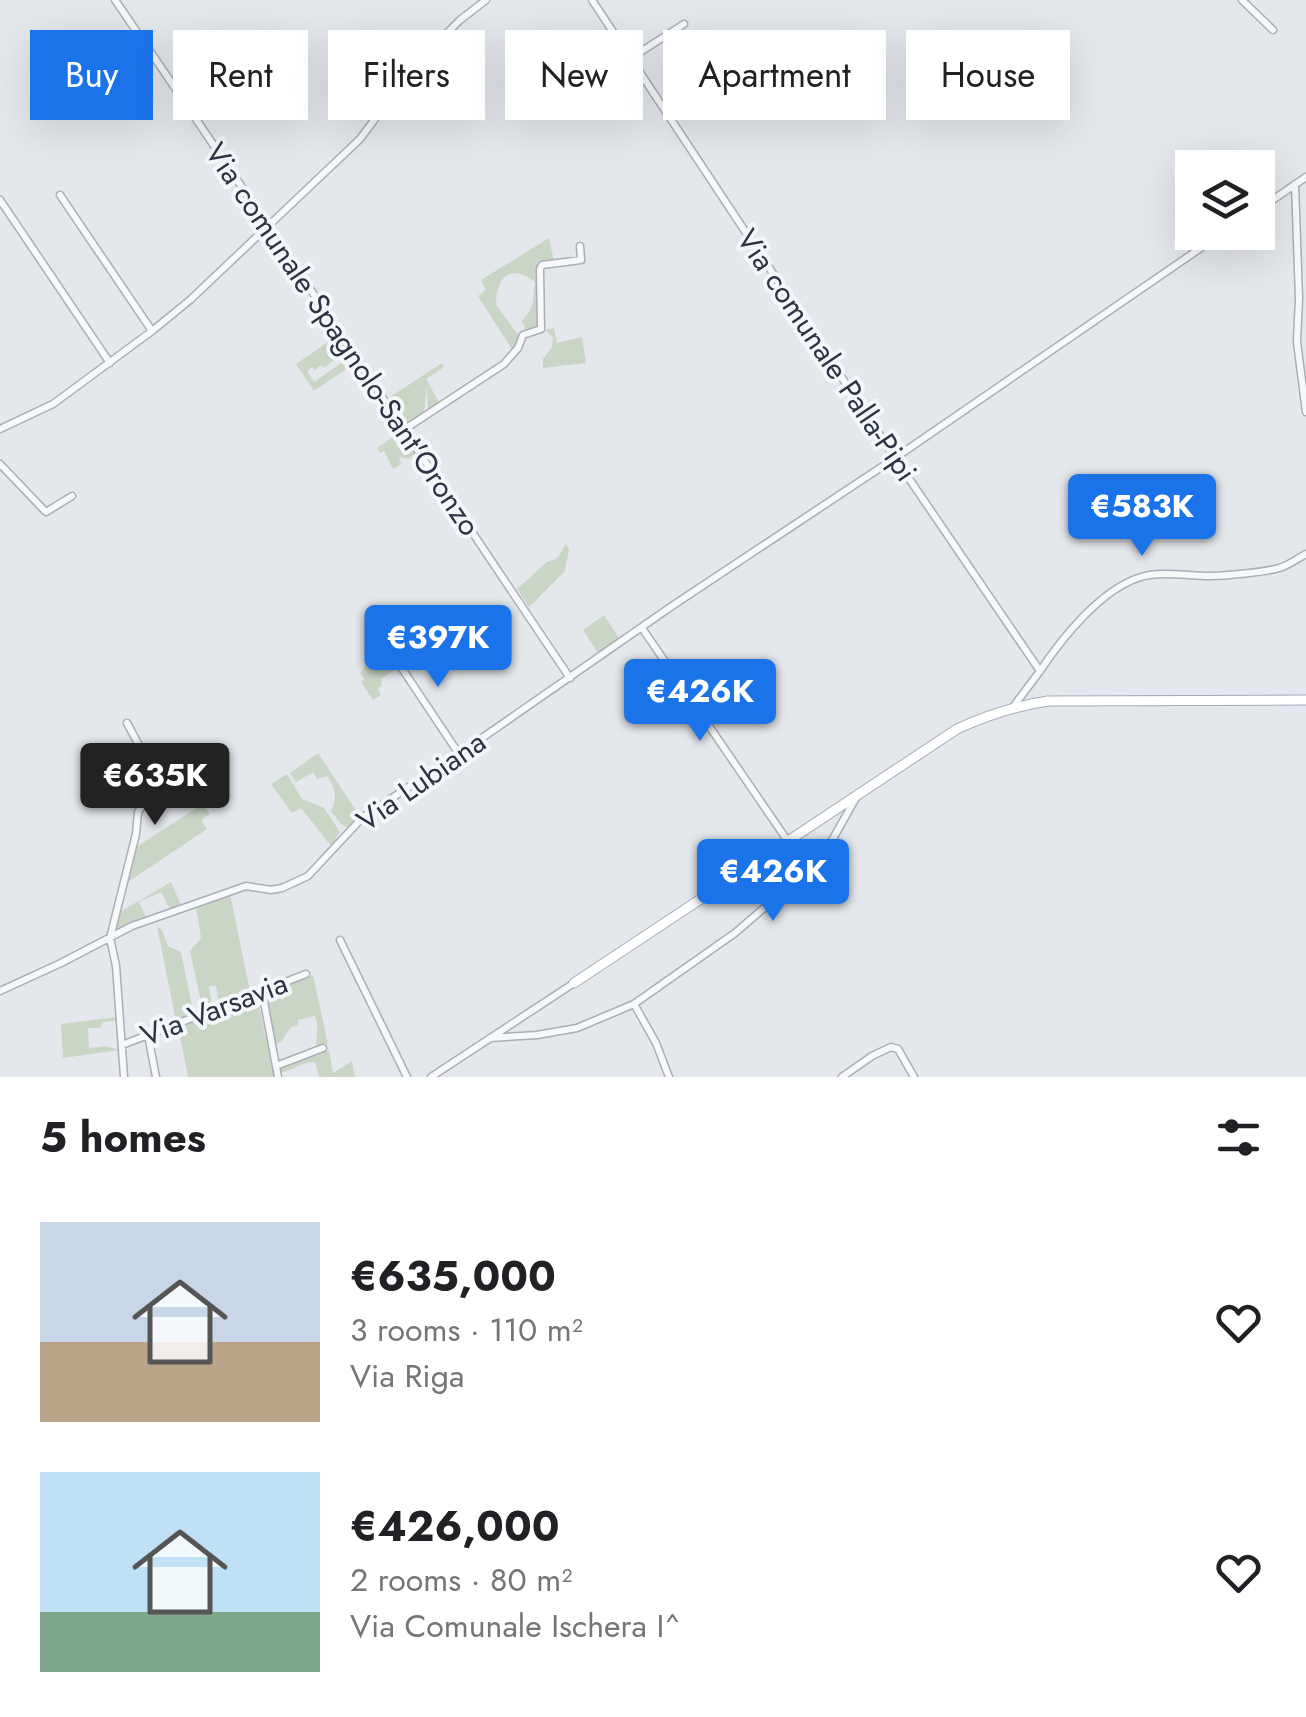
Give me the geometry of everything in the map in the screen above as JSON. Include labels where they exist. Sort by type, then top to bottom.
[{"type":"main road","points":[[574,983],[957,729],[986,716],[1048,700],[1306,700]]},
{"type":"street","name":"Via comunale Spagnolo-Sant'Oronzo","points":[[115,0],[570,678]]},
{"type":"street","points":[[0,429],[53,404],[190,300],[360,139],[415,65],[486,0]]},
{"type":"street","name":"Via comunale Palla-Pipi","points":[[592,0],[612,30]]},
{"type":"street","points":[[1242,0],[1272,30]]},
{"type":"street","points":[[643,50],[684,24]]},
{"type":"street","name":"Via comunale Palla-Pipi","points":[[643,76],[1040,671]]},
{"type":"street","points":[[1275,198],[1306,177]]},
{"type":"street","points":[[1295,184],[1297,342],[1306,412]]},
{"type":"street","points":[[60,195],[152,331]]},
{"type":"street","points":[[0,200],[110,363]]},
{"type":"street","points":[[405,430],[504,364],[524,334],[541,329],[540,268],[542,264],[581,260],[580,246]]},
{"type":"street","name":"Via Lubiana","points":[[0,991],[132,926],[246,886],[271,890],[308,876],[363,817],[1198,250]]},
{"type":"street","points":[[0,464],[46,512],[72,496]]},
{"type":"street","points":[[1013,707],[1054,650],[1116,589],[1142,577],[1212,576],[1279,568],[1306,554]]},
{"type":"street","points":[[642,628],[787,840]]},
{"type":"street","points":[[387,646],[459,754]]},
{"type":"street","points":[[124,1077],[116,966],[110,938],[138,812],[146,801],[141,749],[126,723]]},
{"type":"street","points":[[490,1038],[578,1028],[634,1004],[771,902],[830,844],[858,794]]},
{"type":"street","points":[[340,940],[407,1077]]},
{"type":"street","name":"Via Varsavia","points":[[122,1045],[306,974]]},
{"type":"street","points":[[431,1077],[574,983]]},
{"type":"street","points":[[262,991],[278,1077]]},
{"type":"street","points":[[634,1004],[656,1042],[669,1077]]},
{"type":"street","points":[[148,1035],[156,1077]]},
{"type":"street","points":[[842,1077],[890,1047],[898,1048],[914,1077]]},
{"type":"street","points":[[276,1066],[323,1048]]},
{"type":"green space","points":[[549,238],[554,262],[537,262],[541,326],[526,332],[521,322],[531,308],[535,282],[512,274],[499,287],[496,305],[519,336],[513,351],[478,296],[486,290],[481,280]]},
{"type":"green space","points":[[554,328],[557,343],[582,337],[586,363],[543,368],[553,337],[545,330]]},
{"type":"green space","points":[[338,335],[348,350],[325,367],[307,371],[314,382],[351,356],[355,363],[314,391],[296,364]]},
{"type":"green space","points":[[442,363],[444,367],[426,379],[440,404],[428,411],[427,386],[424,414],[406,426],[387,399]]},
{"type":"green space","points":[[401,431],[416,453],[409,459],[399,457],[401,464],[393,469],[384,451],[380,453],[377,448]]},
{"type":"green space","points":[[566,544],[569,549],[565,571],[529,607],[517,589],[548,561],[557,558]]},
{"type":"green space","points":[[446,610],[468,641],[443,660],[437,649],[447,626],[442,618],[418,632],[416,629]]},
{"type":"green space","points":[[604,615],[619,641],[598,653],[583,630]]},
{"type":"green space","points":[[385,650],[397,668],[381,679],[381,695],[373,700],[361,682],[364,679],[360,673],[373,656],[376,660]]},
{"type":"green space","points":[[318,753],[359,815],[348,828],[331,811],[335,793],[327,776],[317,779],[313,772],[296,782],[290,773]]},
{"type":"green space","points":[[287,774],[302,799],[324,808],[340,832],[331,846],[301,808],[292,813],[271,784]]},
{"type":"green space","points":[[203,804],[210,814],[201,820],[207,829],[128,882],[133,849]]},
{"type":"green space","points":[[171,882],[181,905],[170,909],[161,892],[139,902],[146,917],[114,933],[120,912]]},
{"type":"green space","points":[[230,893],[250,992],[219,1004],[216,986],[209,986],[212,1007],[203,1011],[190,951],[201,938],[196,907]]},
{"type":"green space","points":[[157,926],[168,946],[181,952],[193,1011],[176,1021]]},
{"type":"green space","points":[[313,975],[328,1044],[317,1048],[315,1016],[298,1020],[298,1025],[291,1027],[276,1044],[266,994]]},
{"type":"green space","points":[[257,996],[274,1077],[188,1077],[178,1025]]},
{"type":"green space","points":[[117,1017],[115,1021],[103,1022],[100,1028],[88,1028],[89,1048],[106,1046],[119,1050],[63,1058],[61,1024]]},
{"type":"green space","points":[[329,1050],[333,1073],[352,1061],[355,1077],[319,1077],[315,1062],[279,1073],[278,1067]]}]
